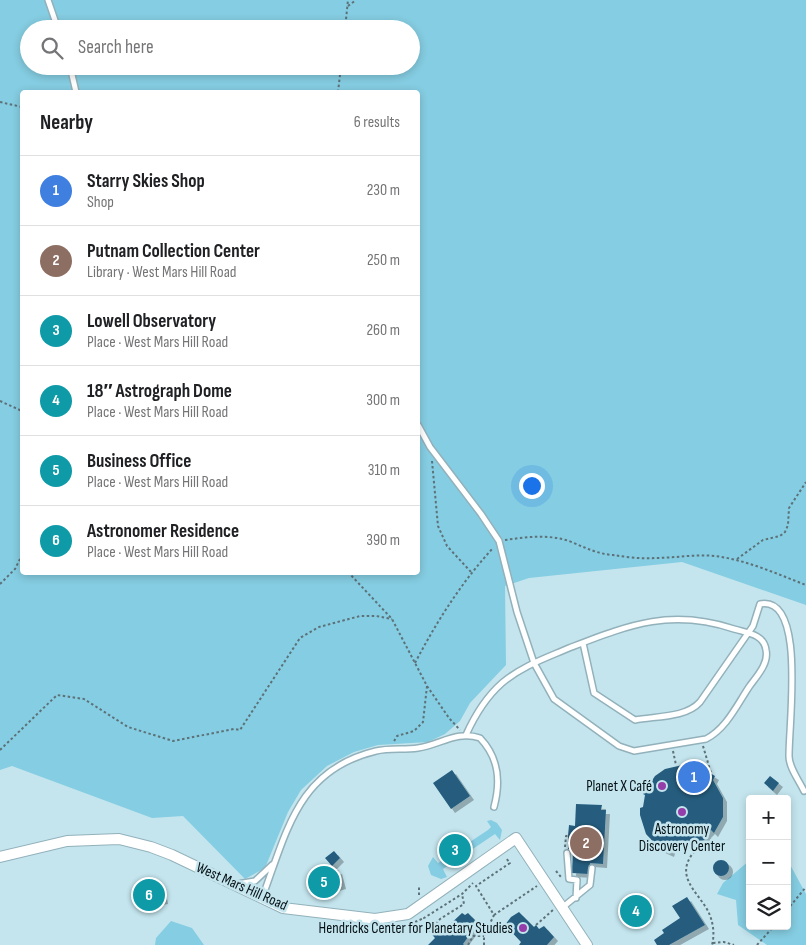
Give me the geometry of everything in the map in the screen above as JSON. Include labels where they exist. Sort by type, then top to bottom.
[{"type":"street","name":"West Mars Hill Road","points":[[0,857],[67,841],[119,839],[165,852],[283,908],[375,919],[408,914],[516,838],[559,908],[587,945]]},
{"type":"lane","points":[[48,0],[55,20]]},
{"type":"lane","points":[[72,75],[76,90]]},
{"type":"lane","points":[[420,429],[430,447],[481,514],[499,542],[517,612],[534,662],[550,694],[559,704],[619,746],[641,752],[706,739],[718,731],[766,660],[767,653],[763,643],[754,634],[720,624],[685,619],[633,624],[534,662],[515,673],[490,695],[477,710],[466,735]]},
{"type":"lane","points":[[583,643],[594,693],[635,720],[681,713],[696,707],[753,626],[760,604],[772,603],[784,607]]},
{"type":"lane","points":[[799,691],[789,758],[804,791]]},
{"type":"lane","points":[[262,898],[292,816],[314,784],[337,765],[361,755],[392,749],[418,748],[458,735],[480,738],[492,753],[496,764],[498,784],[494,807]]},
{"type":"lane","points":[[567,853],[569,878],[577,880],[576,898]]},
{"type":"lane","points":[[233,883],[255,881],[274,863]]},
{"type":"lane","points":[[559,908],[576,898],[590,885],[592,868]]},
{"type":"path","points":[[346,20],[348,0]]},
{"type":"path","points":[[348,6],[356,0]]},
{"type":"path","points":[[338,90],[340,75]]},
{"type":"path","points":[[0,102],[20,107]]},
{"type":"path","points":[[0,401],[20,410]]},
{"type":"path","points":[[430,447],[438,526],[447,546],[471,572]]},
{"type":"path","points":[[736,560],[764,540],[780,536],[785,532],[788,525],[789,508],[806,482]]},
{"type":"path","points":[[415,663],[437,622],[471,572],[499,542],[527,536],[568,541],[586,549],[610,555],[655,558],[705,555],[736,560],[806,585]]},
{"type":"path","points":[[0,584],[15,569],[20,558]]},
{"type":"path","points":[[351,575],[392,619],[427,686],[449,718],[466,735]]},
{"type":"path","points":[[0,750],[57,695],[84,699],[128,727],[173,741],[234,729],[240,730],[300,638],[319,627],[360,616],[392,619]]},
{"type":"path","points":[[392,749],[393,740],[397,736],[414,731],[423,722],[427,686]]},
{"type":"path","points":[[703,746],[711,773]]},
{"type":"path","points":[[673,751],[676,765]]},
{"type":"path","points":[[458,840],[463,848],[461,857],[465,864]]},
{"type":"path","points":[[693,841],[694,852],[689,858],[686,868],[688,879],[694,893],[707,909],[710,917],[713,944],[724,942],[734,945]]},
{"type":"path","points":[[476,886],[510,864],[504,856]]},
{"type":"path","points":[[556,871],[564,881]]},
{"type":"path","points":[[480,877],[484,881]]},
{"type":"path","points":[[470,878],[494,915]]},
{"type":"path","points":[[428,928],[424,918],[462,894],[473,883]]},
{"type":"path","points":[[484,945],[484,936],[494,915],[540,884]]},
{"type":"path","points":[[791,905],[806,887]]},
{"type":"path","points":[[433,928],[440,919],[464,904],[462,894]]},
{"type":"path","points":[[536,925],[559,908]]},
{"type":"path","points":[[757,945],[770,930]]},
{"type":"path","points":[[468,945],[473,936],[484,936]]},
{"type":"shaded area","points":[[0,0],[806,0],[806,605],[682,562],[529,578],[505,586],[506,665],[470,703],[460,721],[445,734],[428,742],[378,745],[354,752],[327,766],[301,790],[288,812],[265,868],[245,879],[183,816],[152,818],[12,766],[0,770]]},
{"type":"shaded area","points":[[491,820],[497,823],[502,830],[500,840],[495,834],[443,869],[447,877],[441,879],[431,875],[428,866],[433,857],[438,863],[488,830],[491,827],[487,821]]},
{"type":"shaded area","points":[[746,863],[746,930],[791,930],[791,866],[806,894],[806,945],[767,945],[738,925],[736,900],[717,894],[723,883]]},
{"type":"shaded area","points":[[171,921],[192,928],[204,945],[155,945],[156,938]]},
{"type":"building","name":"Astronomy Discovery Center","points":[[687,764],[696,765],[715,776],[713,780],[723,798],[723,817],[714,833],[711,830],[707,834],[708,838],[696,843],[696,840],[690,841],[690,844],[673,843],[670,853],[659,848],[646,834],[640,815],[640,808],[643,807],[645,795],[643,794],[655,776],[665,769]]},
{"type":"building","points":[[452,770],[470,796],[451,809],[433,783]]},
{"type":"building","points":[[770,776],[779,783],[773,791],[764,783]]},
{"type":"building","points":[[576,804],[602,805],[601,810],[606,810],[603,864],[590,863],[589,874],[572,873],[573,850],[568,849],[568,836],[569,825],[575,826]]},
{"type":"building","points":[[334,851],[340,858],[332,866],[325,858]]},
{"type":"building","points":[[721,860],[729,868],[721,876],[713,868]]},
{"type":"building","points":[[338,870],[342,885],[311,894],[307,878]]},
{"type":"building","points":[[150,887],[150,890],[162,889],[164,900],[158,901],[158,903],[136,906],[134,889]]},
{"type":"building","points":[[687,897],[705,925],[669,945],[657,945],[654,940],[664,933],[662,930],[680,918],[672,906]]},
{"type":"building","points":[[636,904],[644,912],[636,920],[628,912]]},
{"type":"building","name":"Hendricks Center for Planetary Studies","points":[[519,912],[534,927],[536,925],[539,929],[544,926],[554,937],[547,945],[519,945],[521,942],[505,925],[511,917]]},
{"type":"building","points":[[462,913],[465,915],[468,913],[475,920],[473,923],[476,926],[464,945],[428,945],[435,938],[427,929],[430,926],[434,929],[436,926],[440,929],[443,926],[445,929]]},
{"type":"place","name":"Starry Skies Shop","points":[[694,777]]},
{"type":"place","name":"Planet X Café","points":[[662,786]]},
{"type":"place","name":"Astronomy Discovery Center","points":[[682,812]]},
{"type":"place","name":"Putnam Collection Center","points":[[586,843]]},
{"type":"place","name":"Lowell Observatory","points":[[455,850]]},
{"type":"place","name":"Business Office","points":[[324,882]]},
{"type":"place","name":"Astronomer Residence","points":[[149,895]]},
{"type":"place","name":"18″ Astrograph Dome","points":[[636,911]]},
{"type":"place","name":"Hendricks Center for Planetary Studies","points":[[523,928]]}]
